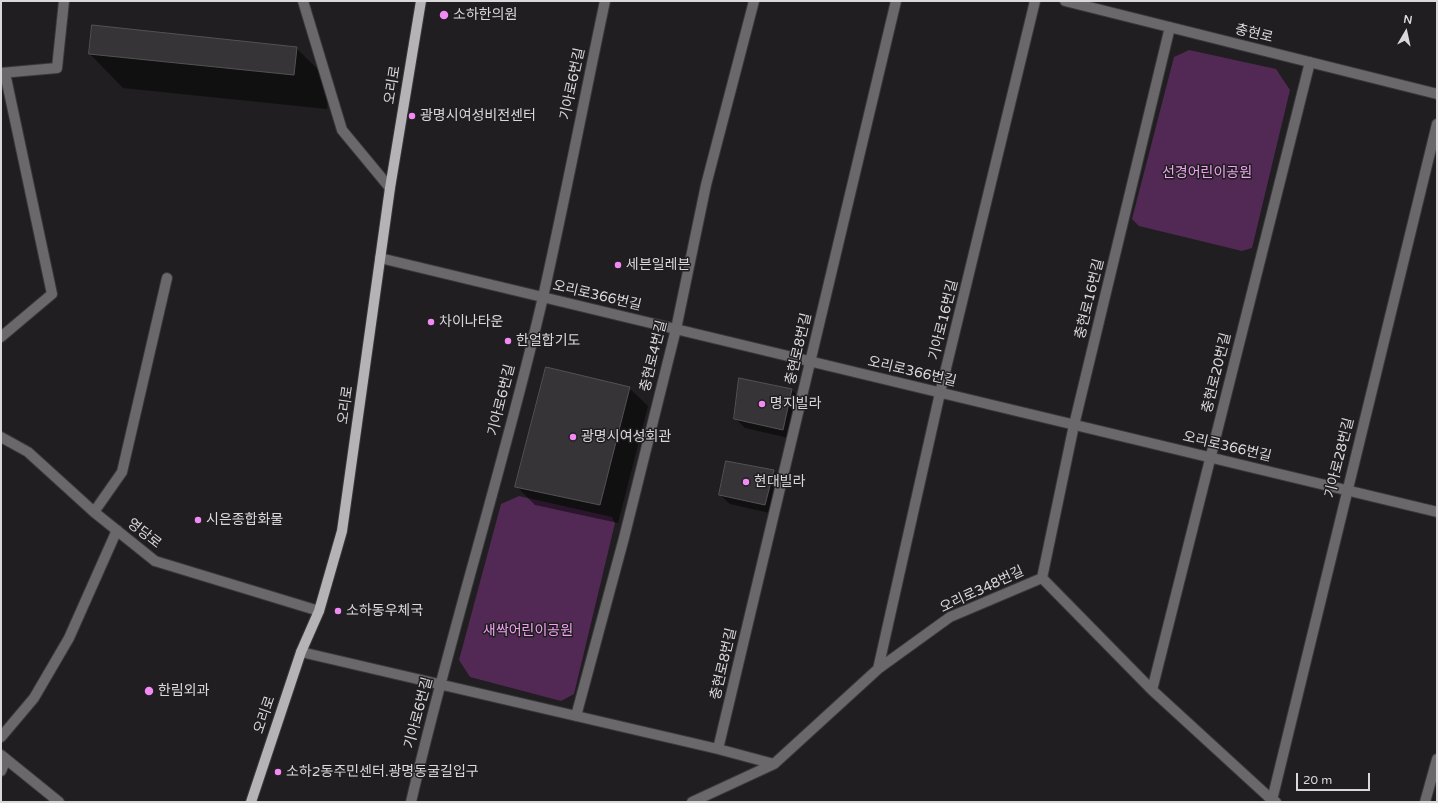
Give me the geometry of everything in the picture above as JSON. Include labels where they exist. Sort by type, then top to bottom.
[{"type":"main road","name":"오리로","points":[[251,802],[301,652],[319,611],[342,531],[390,188],[421,1]]},
{"type":"street","points":[[1,337],[52,294],[3,73],[57,68],[64,1]]},
{"type":"street","points":[[303,1],[342,130],[390,188]]},
{"type":"street","name":"기아로6번길","points":[[411,802],[440,684],[494,487],[542,297],[605,1]]},
{"type":"street","name":"충현로4번길","points":[[576,716],[624,538],[676,329],[706,184],[754,1]]},
{"type":"street","name":"충현로8번길","points":[[718,749],[896,1]]},
{"type":"street","name":"기아로16번길","points":[[878,669],[940,393],[1035,1]]},
{"type":"street","name":"충현로","points":[[1065,1],[1437,94]]},
{"type":"street","name":"충현로16번길","points":[[1042,578],[1074,425],[1170,27]]},
{"type":"street","name":"충현로20번길","points":[[1152,690],[1310,62]]},
{"type":"street","name":"기아로28번길","points":[[1274,801],[1346,490],[1437,124]]},
{"type":"street","name":"오리로366번길","points":[[380,258],[1437,512]]},
{"type":"street","points":[[94,512],[122,472],[167,278]]},
{"type":"street","name":"영당로","points":[[1,437],[28,452],[94,512],[155,561],[319,611]]},
{"type":"street","points":[[1,737],[34,698],[69,638],[117,530]]},
{"type":"street","name":"오리로348번길","points":[[692,802],[774,764],[878,669],[950,617],[1042,578],[1152,690],[1274,801]]},
{"type":"street","points":[[301,652],[718,749],[774,764]]},
{"type":"street","points":[[1,771],[4,757],[59,802]]},
{"type":"street","points":[[1425,802],[1437,759]]},
{"type":"green space","name":"선경어린이공원","points":[[1189,50],[1276,69],[1290,90],[1252,248],[1242,251],[1139,226],[1132,219],[1174,57]]},
{"type":"green space","name":"새싹어린이공원","points":[[519,496],[612,517],[615,523],[574,694],[561,701],[470,677],[459,660],[501,504]]},
{"type":"building","points":[[92,25],[297,47],[294,75],[89,54]]},
{"type":"building","name":"광명시여성회관","points":[[546,367],[630,387],[600,505],[515,487]]},
{"type":"building","name":"명지빌라","points":[[739,378],[792,389],[783,430],[734,419]]},
{"type":"building","name":"현대빌라","points":[[726,461],[774,470],[765,505],[719,495]]},
{"type":"place","name":"소하한의원","points":[[444,15]]},
{"type":"place","name":"광명시여성비전센터","points":[[412,116]]},
{"type":"place","name":"세븐일레븐","points":[[618,265]]},
{"type":"place","name":"차이나타운","points":[[431,322]]},
{"type":"place","name":"한얼합기도","points":[[508,341]]},
{"type":"place","name":"명지빌라","points":[[762,404]]},
{"type":"place","name":"광명시여성회관","points":[[573,437]]},
{"type":"place","name":"현대빌라","points":[[746,482]]},
{"type":"place","name":"시은종합화물","points":[[198,520]]},
{"type":"place","name":"소하동우체국","points":[[338,611]]},
{"type":"place","name":"한림외과","points":[[149,691]]},
{"type":"place","name":"소하2동주민센터.광명동굴길입구","points":[[278,772]]}]
